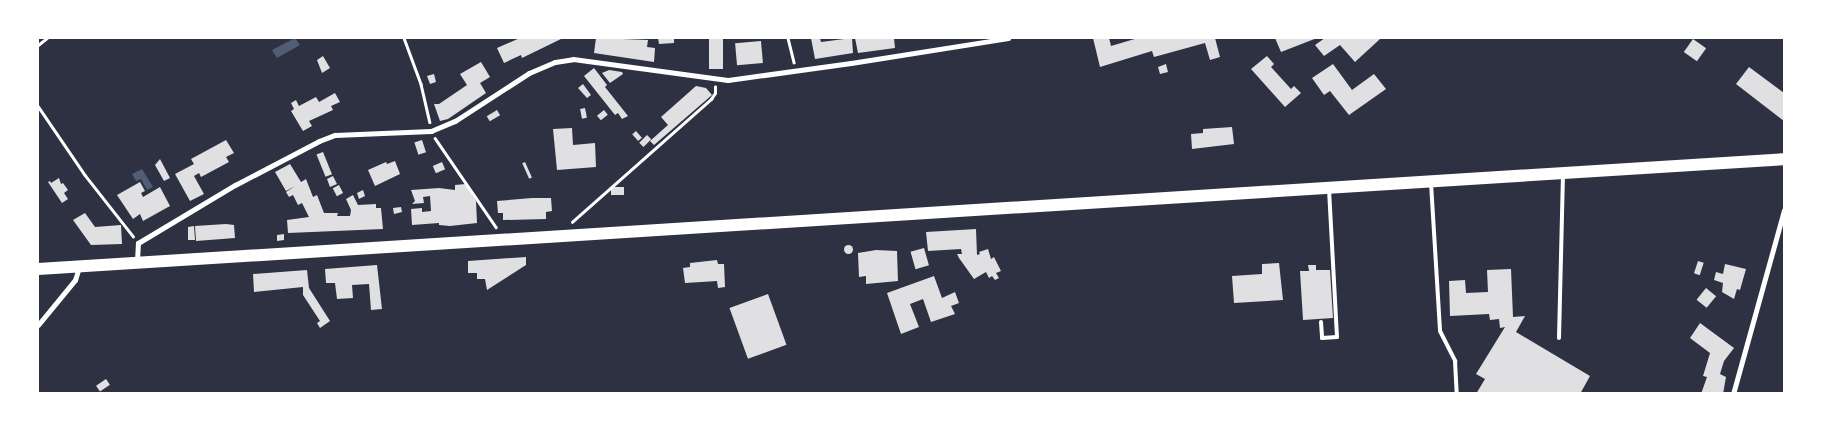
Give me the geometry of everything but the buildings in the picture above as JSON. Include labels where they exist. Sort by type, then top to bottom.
[{"type":"main road","points":[[38,269],[1784,159]]},
{"type":"street","points":[[137,262],[138,243],[235,186],[335,135],[431,132],[455,121],[529,73],[564,60],[574,59],[715,80],[741,79],[1008,38]]},
{"type":"street","points":[[1733,394],[1784,210]]},
{"type":"street","points":[[38,325],[75,280],[79,266]]},
{"type":"lane","points":[[1558,338],[1563,173]]},
{"type":"lane","points":[[1430,181],[1440,331],[1455,361],[1457,394]]},
{"type":"lane","points":[[1321,322],[1322,338],[1337,338],[1329,187]]},
{"type":"path","points":[[38,45],[47,38]]},
{"type":"path","points":[[404,38],[421,84],[428,109],[431,132],[496,227],[501,240]]},
{"type":"path","points":[[788,38],[795,70]]},
{"type":"path","points":[[563,236],[575,218],[622,180],[711,99],[715,92],[715,80]]},
{"type":"path","points":[[38,106],[86,175],[138,243]]},
{"type":"water","points":[[295,38],[300,45],[277,58],[272,50]]},
{"type":"water","points":[[142,169],[153,187],[147,190],[141,179],[136,181],[132,174]]}]
